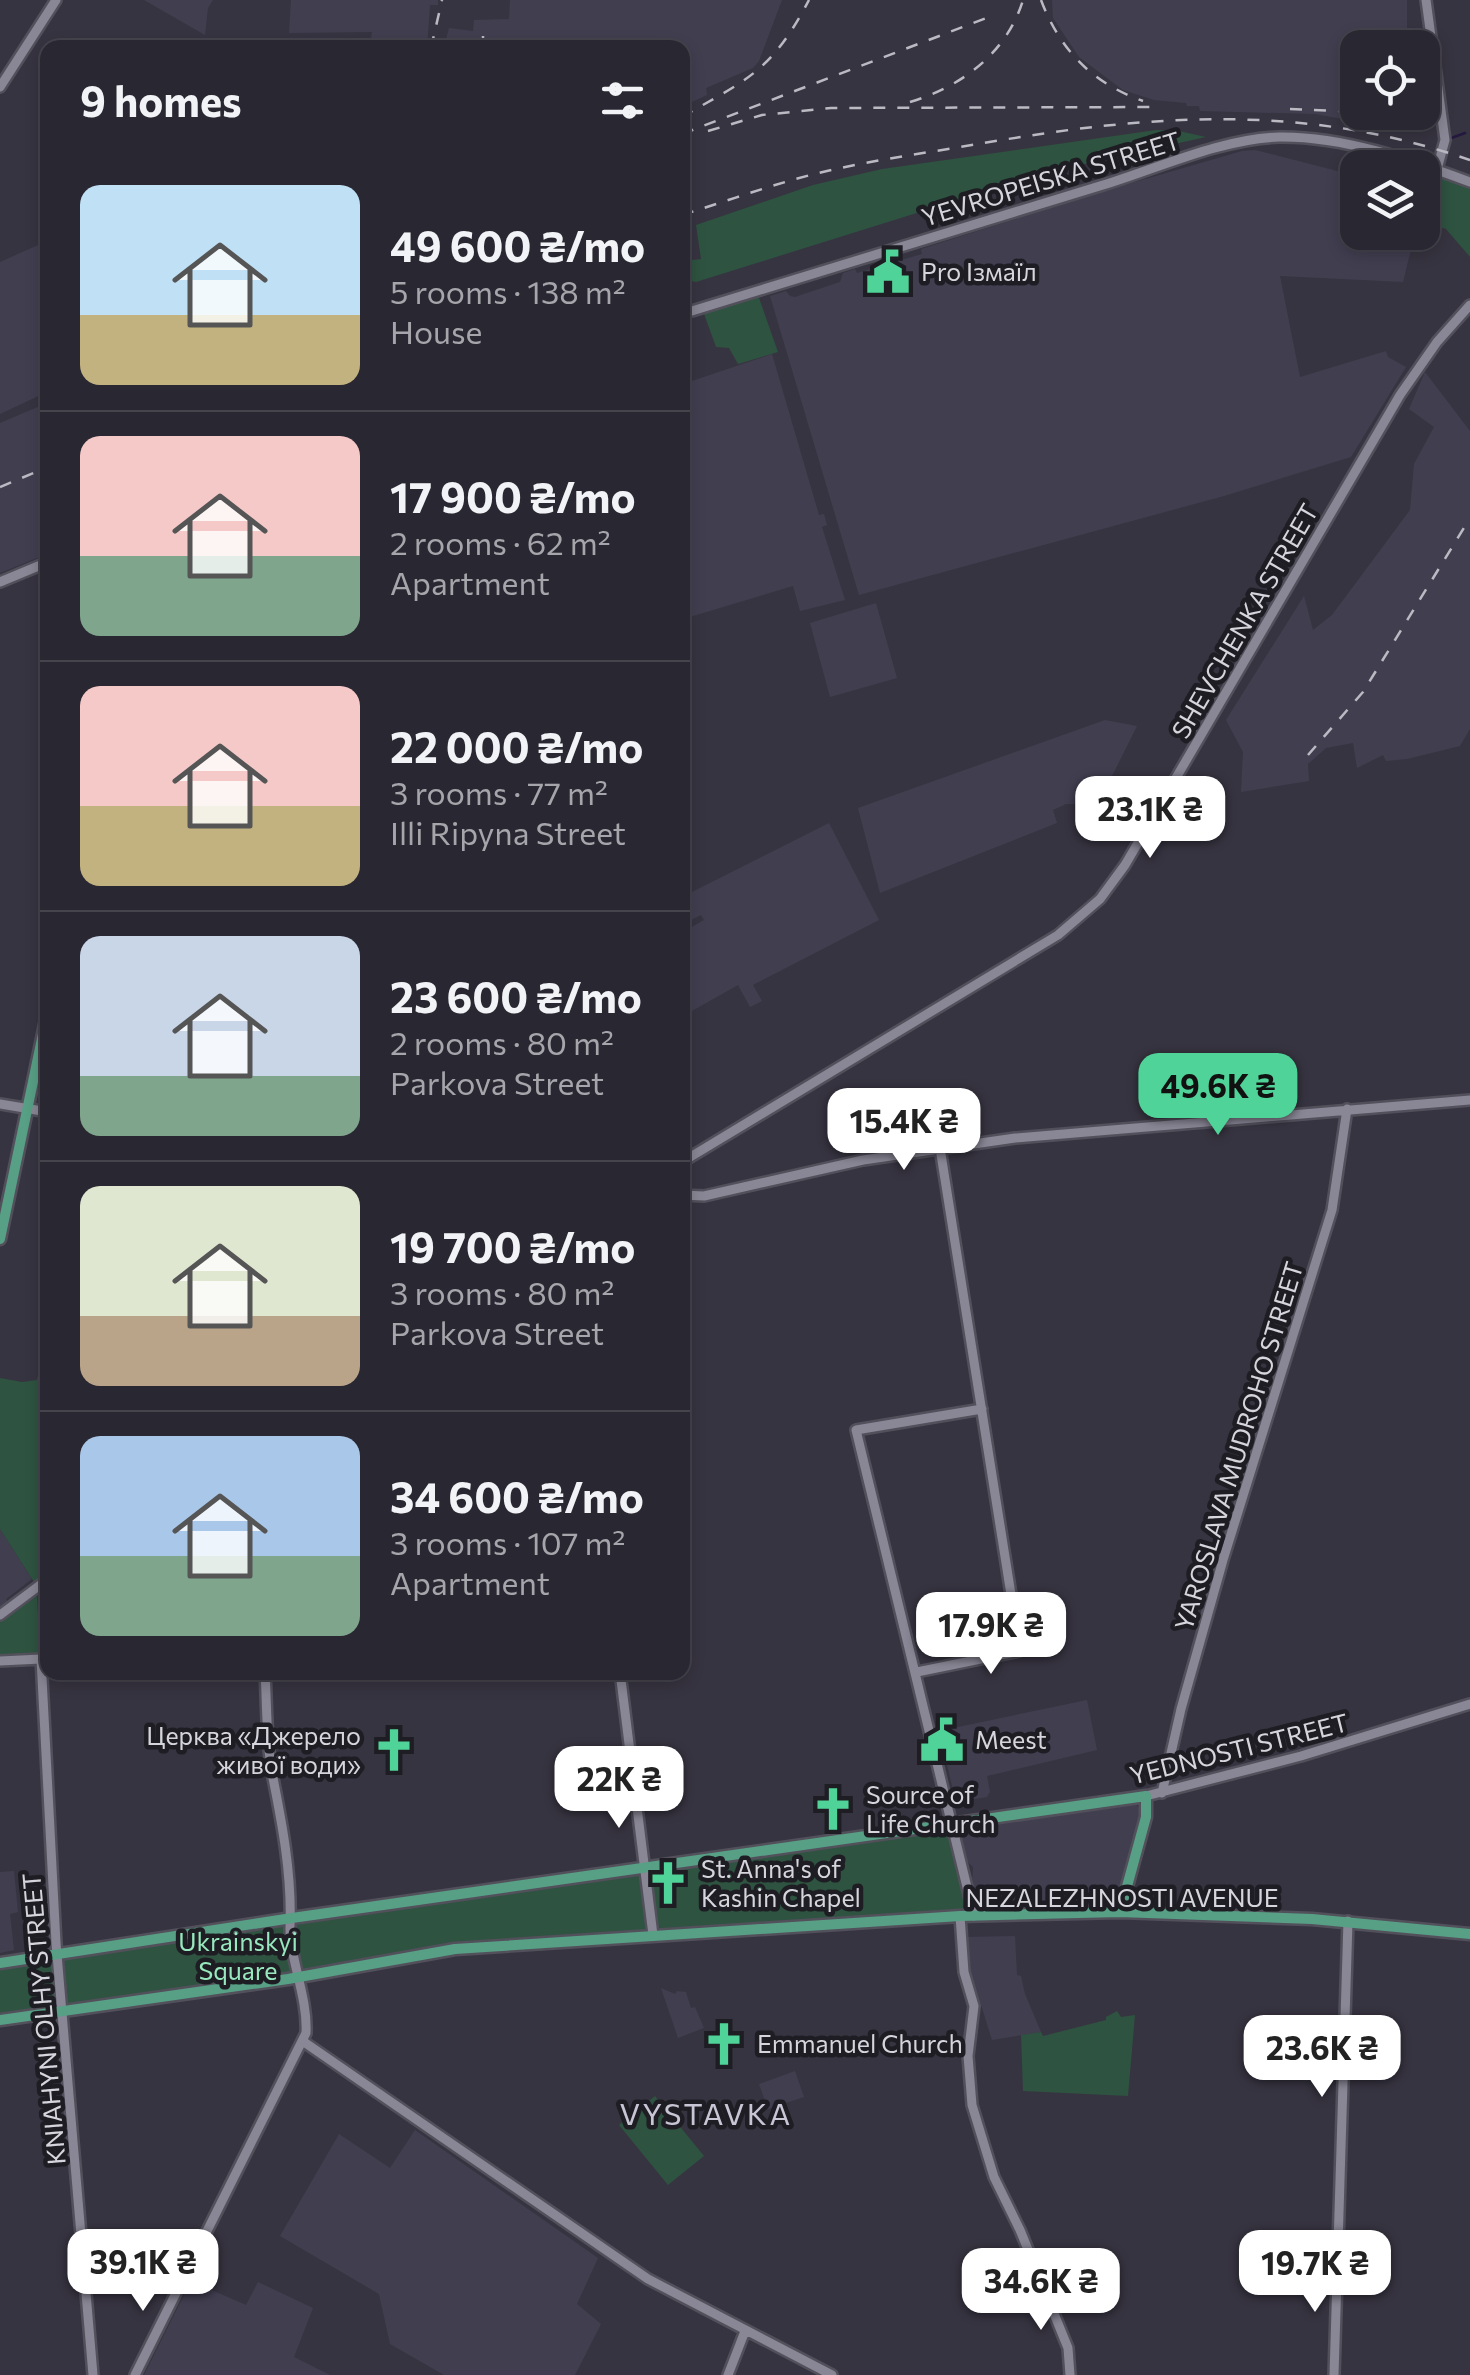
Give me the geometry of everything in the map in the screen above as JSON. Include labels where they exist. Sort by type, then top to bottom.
[{"type":"main road","points":[[0,1239],[40,1046]]},
{"type":"main road","points":[[1120,1912],[1146,1817],[1146,1796]]},
{"type":"main road","name":"YEDNOSTI STREET","points":[[954,1825],[1146,1796]]},
{"type":"main road","points":[[0,1963],[954,1825]]},
{"type":"main road","name":"NEZALEZHNOSTI AVENUE","points":[[0,2020],[455,1949],[960,1916],[1120,1912],[1348,1921],[1470,1934]]},
{"type":"street","points":[[0,87],[56,0]]},
{"type":"street","points":[[1426,0],[1445,140],[1440,157]]},
{"type":"street","name":"YEVROPEISKA STREET","points":[[690,312],[1254,140],[1312,140],[1371,150]]},
{"type":"street","points":[[1440,171],[1470,182]]},
{"type":"street","name":"SHEVCHENKA STREET","points":[[690,1157],[1058,936],[1100,899],[1125,865],[1408,382],[1470,305]]},
{"type":"street","points":[[0,582],[40,565]]},
{"type":"street","points":[[690,1194],[708,1195],[863,1160],[940,1148],[1166,1123],[1470,1100]]},
{"type":"street","points":[[0,1104],[40,1111]]},
{"type":"street","name":"YAROSLAVA MUDROHO STREET","points":[[1162,1793],[1218,1576],[1332,1210],[1347,1109]]},
{"type":"street","points":[[916,1672],[1020,1651],[940,1148]]},
{"type":"street","points":[[974,1916],[856,1430],[982,1409]]},
{"type":"street","points":[[0,1615],[40,1585]]},
{"type":"street","name":"KNIAHYNI OLHY STREET","points":[[0,1661],[40,1659]]},
{"type":"street","name":"KNIAHYNI OLHY STREET","points":[[42,1680],[57,1954],[93,2375]]},
{"type":"street","points":[[265,1680],[291,1931],[306,2018],[312,2040],[322,2055]]},
{"type":"street","points":[[621,1680],[653,1936]]},
{"type":"street","name":"YEDNOSTI STREET","points":[[1146,1796],[1364,1738],[1470,1704]]},
{"type":"street","points":[[960,1916],[963,1966],[974,2006],[968,2050],[972,2105],[994,2177],[1026,2242],[1068,2348],[1070,2375]]},
{"type":"street","points":[[1334,2375],[1348,1921]]},
{"type":"street","points":[[135,2375],[304,2042],[306,2018]]},
{"type":"street","points":[[304,2042],[648,2279],[832,2375]]},
{"type":"street","points":[[292,2064],[305,2054],[322,2055]]},
{"type":"street","points":[[728,2375],[745,2331]]},
{"type":"shaded area","points":[[144,0],[213,0],[208,8],[205,35]]},
{"type":"shaded area","points":[[291,0],[438,0],[438,5],[430,5],[428,40],[371,40],[372,32],[289,33]]},
{"type":"shaded area","points":[[510,0],[782,0],[753,68],[706,88],[707,95],[690,103],[690,40],[446,40],[449,28],[473,31],[474,20],[509,19]]},
{"type":"shaded area","points":[[1052,0],[1407,0],[1407,30],[1340,30],[1340,119],[1315,114],[1200,111],[1199,106],[1154,100],[1123,90],[1079,57],[1053,18]]},
{"type":"shaded area","points":[[1255,150],[1340,172],[1340,250],[1411,250],[1403,282],[1280,276],[1300,377],[1386,351],[1388,357],[1406,367],[1351,457],[1224,496],[859,595],[770,296],[786,291],[795,297],[840,282],[843,273],[855,269],[857,273],[922,254],[921,249]]},
{"type":"shaded area","points":[[40,244],[40,395],[0,414],[0,262]]},
{"type":"shaded area","points":[[772,354],[819,515],[824,514],[827,525],[822,527],[845,600],[800,611],[793,586],[690,617],[690,382]]},
{"type":"shaded area","points":[[1425,372],[1470,431],[1470,729],[1460,746],[1407,759],[1386,761],[1383,755],[1357,768],[1353,743],[1326,748],[1308,764],[1309,781],[1241,792],[1243,752],[1226,720],[1304,596],[1313,630],[1332,615],[1410,510],[1414,464],[1434,427],[1409,409]]},
{"type":"shaded area","points":[[40,406],[40,557],[0,573],[0,423]]},
{"type":"shaded area","points":[[876,603],[897,678],[830,697],[810,623]]},
{"type":"shaded area","points":[[1105,720],[1137,726],[1098,804],[1066,804],[1053,810],[1057,823],[880,893],[858,808]]},
{"type":"shaded area","points":[[829,823],[879,920],[753,985],[762,1001],[750,1007],[738,985],[690,1012],[690,928],[704,920],[701,915],[690,920],[690,893]]},
{"type":"shaded area","points":[[0,1529],[32,1579],[0,1608]]},
{"type":"shaded area","points":[[1087,1700],[1097,1750],[987,1776],[987,1797],[956,1802],[946,1761],[952,1758],[950,1754],[944,1755],[939,1731]]},
{"type":"shaded area","points":[[1135,1803],[1143,1813],[1116,1908],[987,1912],[978,1907],[962,1827]]},
{"type":"shaded area","points":[[14,1871],[18,1912],[10,1914],[14,1950],[0,1953],[0,1872]]},
{"type":"shaded area","points":[[1015,1936],[1017,1975],[1021,1976],[1041,2032],[992,2040],[974,1982],[968,1975],[965,1937]]},
{"type":"shaded area","points":[[661,1988],[675,1994],[686,1992],[704,2028],[678,2038]]},
{"type":"shaded area","points":[[795,2071],[804,2097],[768,2109],[759,2084]]},
{"type":"shaded area","points":[[415,2130],[598,2258],[577,2304],[601,2324],[575,2375],[444,2375],[390,2344],[379,2294],[280,2236],[339,2134],[390,2168]]},
{"type":"shaded area","points":[[191,2281],[246,2305],[258,2282],[313,2308],[294,2357],[330,2375],[144,2375]]},
{"type":"green space","points":[[1156,130],[1206,137],[990,185],[968,197],[696,282],[690,281],[690,260],[701,259],[696,225],[813,185],[882,169]]},
{"type":"green space","points":[[1440,176],[1470,187],[1470,257],[1440,227]]},
{"type":"green space","points":[[758,295],[778,352],[738,364],[729,348],[716,347],[703,311]]},
{"type":"green space","points":[[40,1367],[40,1577],[34,1582],[0,1529],[0,1378],[37,1380]]},
{"type":"green space","points":[[37,1596],[40,1654],[0,1659],[0,1622]]},
{"type":"green space","points":[[941,1829],[949,1833],[968,1906],[964,1913],[664,1932],[655,1923],[652,1870]]},
{"type":"green space","points":[[641,1873],[648,1928],[641,1933],[467,1944],[307,1972],[301,1968],[295,1922]]},
{"type":"green space","name":"Ukrainskyi Square","points":[[283,1923],[295,1970],[292,1974],[66,2006],[64,1959],[68,1957]]},
{"type":"green space","points":[[54,1961],[58,2007],[0,2016],[0,1967]]},
{"type":"green space","points":[[1117,2011],[1121,2017],[1135,2015],[1128,2096],[1023,2091],[1021,2035],[1041,2032],[1043,2036],[1106,2020]]},
{"type":"green space","points":[[655,2096],[704,2156],[668,2185],[619,2125]]},
{"type":"waterway","points":[[1446,140],[1465,133]]},
{"type":"railway","points":[[433,40],[442,0]]},
{"type":"railway","points":[[690,112],[770,58],[809,0]]},
{"type":"railway","points":[[910,102],[947,87],[980,65],[1006,36],[1023,0]]},
{"type":"railway","points":[[1041,0],[1058,34],[1080,63],[1108,85],[1143,101]]},
{"type":"railway","points":[[690,131],[989,17]]},
{"type":"railway","points":[[708,131],[762,115],[831,108],[1155,107]]},
{"type":"railway","points":[[1290,109],[1340,111]]},
{"type":"railway","points":[[690,212],[827,171],[1108,125],[1228,119],[1288,122],[1348,129],[1470,160]]},
{"type":"railway","points":[[0,487],[40,470]]},
{"type":"railway","points":[[1308,755],[1363,692],[1470,518]]},
{"type":"place","name":"Pro Ізмаїл","points":[[888,272]]},
{"type":"place","name":"Meest","points":[[942,1740]]},
{"type":"place","name":"Церква «Джерело живої води»","points":[[394,1750]]},
{"type":"place","name":"Source of Life Church","points":[[833,1809]]},
{"type":"place","name":"St. Anna's of Kashin Chapel","points":[[668,1883]]},
{"type":"place","name":"Emmanuel Church","points":[[724,2044]]},
{"type":"district","name":"VYSTAVKA","points":[[706,2115]]}]
